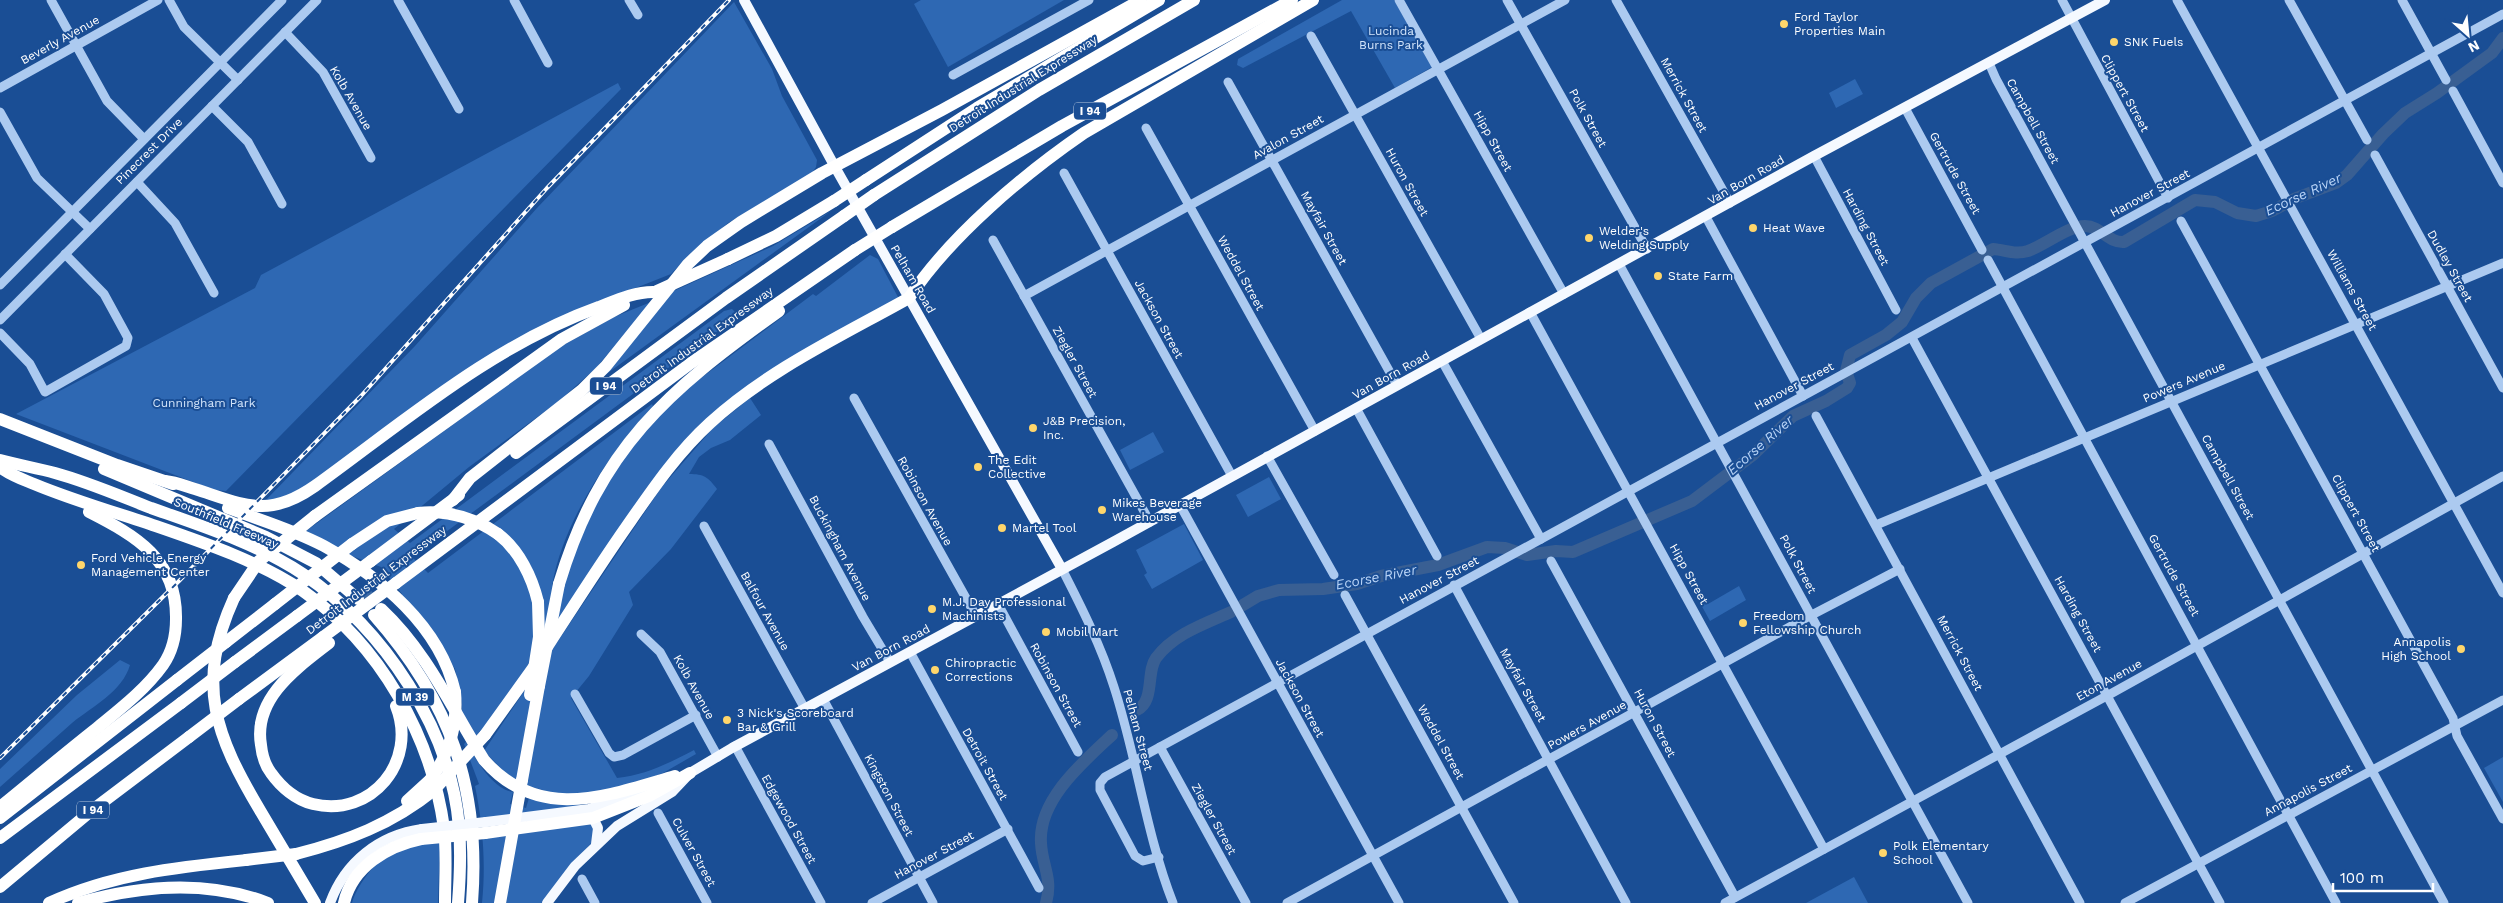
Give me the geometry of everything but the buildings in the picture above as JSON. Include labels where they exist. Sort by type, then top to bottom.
[{"type":"highway","points":[[454,500],[470,478],[576,395],[600,372],[688,264],[707,246],[740,222],[835,167],[1141,0]]},
{"type":"highway","points":[[316,903],[241,778],[221,735],[213,691],[214,662],[221,630],[234,598],[259,561],[315,516],[562,339],[592,321],[776,236],[834,201],[977,108],[1159,0]]},
{"type":"highway","name":"Detroit Industrial Expressway","points":[[0,838],[726,298],[874,195],[1030,95],[1194,0]]},
{"type":"highway","name":"Detroit Industrial Expressway","points":[[0,887],[91,810],[239,699],[326,640],[396,583],[691,363],[892,227],[1062,126],[1292,0]]},
{"type":"highway","points":[[49,903],[83,889],[136,874],[296,854],[317,849],[362,835],[385,823],[432,785],[485,735],[653,488],[688,446],[720,414],[788,365],[909,298],[920,282],[985,213],[1032,170],[1054,153],[1084,133],[1313,0]]},
{"type":"highway","points":[[500,903],[559,584],[576,532],[590,503],[614,461],[654,411],[707,364],[818,283],[850,254]]},
{"type":"highway","points":[[0,419],[117,465],[165,481],[255,506],[272,507],[289,502],[315,486],[500,355],[590,310],[639,292],[655,292]]},
{"type":"highway","name":"Southfield Freeway","points":[[0,425],[266,537],[316,563],[335,568],[370,603]]},
{"type":"highway","name":"Southfield Freeway","points":[[0,460],[57,473],[180,518],[259,550],[303,574],[337,601],[370,632],[402,673],[423,710],[446,763],[459,827],[458,903]]},
{"type":"highway","points":[[0,467],[66,498],[135,537],[156,557],[169,578],[174,595],[176,623],[174,638],[164,664],[140,692],[0,807]]},
{"type":"highway","points":[[165,481],[322,546],[367,574],[398,601],[431,636],[447,664],[455,692],[455,725],[446,755],[432,785]]},
{"type":"highway","points":[[66,498],[205,545],[263,569],[302,590],[353,634],[388,679],[412,722],[427,759],[437,792],[444,828],[445,903]]},
{"type":"highway","points":[[0,818],[375,528],[398,517],[418,513],[440,512],[460,516],[487,527],[506,541],[530,575],[534,588],[539,624],[525,763]]},
{"type":"highway","points":[[289,584],[323,612],[359,648],[382,680],[401,720],[403,735],[399,759],[385,782],[373,793],[360,800],[327,806],[312,804],[277,782],[268,769],[260,737],[264,710],[273,695],[326,640]]},
{"type":"highway","points":[[370,603],[414,644],[429,665],[484,760],[494,772],[510,784],[543,798],[582,800],[674,776]]},
{"type":"highway","name":"M 39","points":[[370,603],[422,678],[454,742],[464,777],[473,827],[472,903]]},
{"type":"highway","points":[[344,903],[354,881],[370,862],[390,848],[421,834],[485,828],[591,814],[649,796],[690,773]]},
{"type":"highway","points":[[78,903],[117,894],[179,887],[228,890],[268,903]]},
{"type":"main road","name":"Pelham Road","points":[[744,0],[835,167],[1062,569]]},
{"type":"main road","name":"Van Born Road","points":[[547,903],[565,878],[596,844],[634,814],[672,792],[690,773],[735,746],[1150,522],[1814,156],[2105,0]]},
{"type":"main road","name":"Van Born Road","points":[[591,814],[674,776],[690,773]]},
{"type":"main road","points":[[591,814],[599,834],[596,844]]},
{"type":"main road","points":[[330,903],[346,873],[363,854],[396,835],[421,834]]},
{"type":"street","points":[[51,0],[107,101],[144,139]]},
{"type":"street","name":"Beverly Avenue","points":[[0,88],[158,0]]},
{"type":"street","points":[[169,0],[184,27],[238,80]]},
{"type":"street","name":"Pinecrest Drive","points":[[0,284],[282,0]]},
{"type":"street","name":"Pinecrest Drive","points":[[0,320],[317,0]]},
{"type":"street","points":[[398,0],[459,109]]},
{"type":"street","points":[[514,0],[548,63]]},
{"type":"street","points":[[629,0],[638,15]]},
{"type":"street","points":[[953,75],[1089,0]]},
{"type":"street","name":"Hipp Street","points":[[1399,0],[1564,294]]},
{"type":"street","name":"Polk Street","points":[[1507,0],[1647,249]]},
{"type":"street","name":"Avalon Street","points":[[1024,296],[1564,0]]},
{"type":"street","name":"Merrick Street","points":[[1616,0],[1730,203]]},
{"type":"street","name":"Clippert Street","points":[[2062,0],[2168,198]]},
{"type":"street","name":"Williams Street","points":[[2177,0],[2503,593]]},
{"type":"street","points":[[2289,0],[2367,140]]},
{"type":"street","points":[[2402,0],[2446,80]]},
{"type":"street","name":"Hanover Street","points":[[1159,857],[1143,861],[1135,856],[1100,790],[1100,784],[1105,777],[2503,14]]},
{"type":"street","name":"Kolb Avenue","points":[[285,32],[324,72],[371,158]]},
{"type":"street","name":"Huron Street","points":[[1311,36],[1482,339]]},
{"type":"street","name":"Campbell Street","points":[[1989,63],[2444,903]]},
{"type":"street","name":"Mayfair Street","points":[[1228,82],[1397,385]]},
{"type":"street","points":[[2453,91],[2503,183]]},
{"type":"street","points":[[212,106],[248,142],[282,204]]},
{"type":"street","name":"Gertrude Street","points":[[1905,108],[1982,250]]},
{"type":"street","points":[[0,112],[37,178],[90,229]]},
{"type":"street","name":"Weddel Street","points":[[1146,128],[1315,431]]},
{"type":"street","name":"Dudley Street","points":[[2375,155],[2503,388]]},
{"type":"street","name":"Harding Street","points":[[1814,156],[1896,310]]},
{"type":"street","name":"Jackson Street","points":[[1064,173],[1232,476]]},
{"type":"street","points":[[137,182],[175,223],[214,294]]},
{"type":"street","points":[[1706,217],[1803,396]]},
{"type":"street","name":"Clippert Street","points":[[2181,221],[2363,552],[2452,718],[2457,736],[2503,820]]},
{"type":"street","name":"Ziegler Street","points":[[993,240],[1150,522]]},
{"type":"street","points":[[0,334],[30,364],[46,392],[117,353],[126,346],[128,338],[104,294],[65,254]]},
{"type":"street","name":"Gertrude Street","points":[[1988,260],[2336,903]]},
{"type":"street","name":"Powers Avenue","points":[[1876,525],[2503,263]]},
{"type":"street","name":"Polk Street","points":[[1618,264],[1728,461],[1968,903]]},
{"type":"street","name":"Hipp Street","points":[[1530,312],[1824,849]]},
{"type":"street","name":"Harding Street","points":[[1912,338],[2220,903]]},
{"type":"street","points":[[1442,361],[1541,540]]},
{"type":"street","name":"Robinson Avenue","points":[[854,398],[976,616]]},
{"type":"street","points":[[1356,408],[1437,556]]},
{"type":"street","name":"Merrick Street","points":[[1816,416],[2001,754],[2080,903]]},
{"type":"street","name":"Buckingham Avenue","points":[[769,444],[890,662]]},
{"type":"street","points":[[1267,456],[1334,575]]},
{"type":"street","name":"Eton Avenue","points":[[1725,903],[1914,802],[2503,476]]},
{"type":"street","name":"Jackson Street","points":[[1180,505],[1398,903]]},
{"type":"street","name":"Balfour Avenue","points":[[704,526],[805,708]]},
{"type":"street","name":"Huron Street","points":[[1551,561],[1735,898]]},
{"type":"street","name":"Pelham Street","points":[[1062,569],[1089,622],[1106,665],[1173,903]]},
{"type":"street","name":"Powers Avenue","points":[[1287,903],[1812,615],[1900,569]]},
{"type":"street","name":"Mayfair Street","points":[[1454,586],[1550,759],[1626,903]]},
{"type":"street","name":"Weddel Street","points":[[1345,595],[1514,903]]},
{"type":"street","name":"Robinson Street","points":[[998,604],[1078,752]]},
{"type":"street","name":"Kolb Avenue","points":[[641,634],[660,652],[718,757]]},
{"type":"street","name":"Detroit Street","points":[[910,652],[1039,888]]},
{"type":"street","points":[[575,694],[609,753],[614,757],[632,750],[696,715]]},
{"type":"street","name":"Kingston Street","points":[[823,699],[933,903]]},
{"type":"street","name":"Annapolis Street","points":[[2125,903],[2503,700]]},
{"type":"street","name":"Edgewood Street","points":[[735,746],[821,903]]},
{"type":"street","name":"Ziegler Street","points":[[1160,747],[1246,903]]},
{"type":"street","name":"Culver Street","points":[[658,813],[707,903]]},
{"type":"street","name":"Hanover Street","points":[[872,903],[1008,829]]},
{"type":"street","points":[[582,879],[595,903]]},
{"type":"green space","points":[[921,0],[1064,0],[948,67],[914,4]]},
{"type":"green space","name":"Lucinda Burns Park","points":[[1342,0],[1394,0],[1432,67],[1395,88],[1351,11],[1243,68],[1237,65],[1238,59]]},
{"type":"green space","points":[[734,2],[772,69],[782,96],[817,160],[816,167],[812,173],[728,223],[689,255],[671,274],[552,321],[298,492],[264,502],[415,346],[537,208]]},
{"type":"green space","points":[[1855,79],[1863,94],[1836,108],[1829,93]]},
{"type":"green space","name":"Cunningham Park","points":[[618,83],[621,89],[226,491],[214,490],[16,414],[255,288],[261,275]]},
{"type":"green space","points":[[831,211],[605,375],[667,294],[773,246]]},
{"type":"green space","points":[[870,255],[878,259],[899,299],[708,418],[476,739],[462,712],[455,669],[433,631],[402,598],[402,594],[381,567],[352,556],[306,531],[560,347],[614,317],[651,302],[596,368],[559,401],[469,467],[394,529],[410,543],[724,311],[732,309],[735,312],[729,323],[412,557],[428,573],[652,404],[653,406],[620,445],[577,513],[566,537],[552,586],[575,553],[595,505],[621,460],[644,430],[685,390],[813,294],[816,296]]},
{"type":"green space","points":[[750,398],[761,415],[730,440],[711,448],[699,457],[689,474],[705,477],[717,489],[671,549],[629,592],[633,605],[589,676],[571,698],[617,778],[648,771],[694,750],[696,754],[663,773],[640,782],[605,791],[564,796],[514,782],[484,751],[661,488],[713,428]]},
{"type":"green space","points":[[1153,432],[1164,452],[1130,470],[1120,450]]},
{"type":"green space","points":[[1269,477],[1281,499],[1248,517],[1236,495]]},
{"type":"green space","points":[[1184,524],[1203,560],[1152,589],[1144,575],[1147,573],[1136,550]]},
{"type":"green space","points":[[1739,586],[1746,600],[1710,621],[1699,601],[1704,598],[1708,604]]},
{"type":"green space","points":[[120,660],[130,665],[126,675],[114,691],[72,723],[0,787],[0,769],[77,695]]},
{"type":"green space","points":[[466,742],[485,772],[505,790],[513,792],[510,804],[526,808],[529,798],[580,803],[585,821],[589,821],[594,827],[592,842],[543,903],[482,903],[484,874],[483,844],[475,786],[479,784],[464,744]]},
{"type":"green space","points":[[2503,757],[2503,802],[2484,768]]},
{"type":"green space","points":[[440,841],[438,903],[352,903],[358,888],[369,872],[390,853],[402,848]]},
{"type":"green space","points":[[1854,877],[1868,903],[1806,903]]},
{"type":"waterway","name":"Ecorse River","points":[[1243,605],[1258,596],[1279,590],[1323,589],[1357,584],[1381,576],[1438,565],[1487,547],[1505,548],[1527,555],[1556,551],[1573,552],[1692,501],[1753,455],[1793,416],[1826,401],[1847,388],[1850,383],[1846,371],[1850,355],[1886,335],[1902,322],[1916,298],[1931,283],[1993,249],[2015,252],[2028,251],[2064,232],[2078,227],[2091,227],[2113,240],[2124,242],[2195,200],[2215,202],[2237,213],[2256,216],[2272,211],[2296,198],[2336,183],[2347,175],[2383,134],[2405,113],[2437,93],[2492,53],[2503,38]]},
{"type":"waterway","name":"Ecorse River","points":[[1137,710],[1143,706],[1146,700],[1153,664],[1163,650],[1190,630],[1231,612]]},
{"type":"waterway","name":"Ecorse River","points":[[1046,903],[1048,879],[1041,843],[1042,827],[1047,812],[1054,797],[1064,783],[1112,735]]},
{"type":"tunnel","points":[[365,593],[379,608]]},
{"type":"railway","points":[[0,758],[179,581],[361,396],[547,188],[729,0]]},
{"type":"place","name":"Ford Taylor Properties Main","points":[[1784,24]]},
{"type":"place","name":"SNK Fuels","points":[[2114,42]]},
{"type":"place","name":"Heat Wave","points":[[1753,228]]},
{"type":"place","name":"Welder's Welding Supply","points":[[1589,238]]},
{"type":"place","name":"State Farm","points":[[1658,276]]},
{"type":"place","name":"J&B Precision, Inc.","points":[[1033,428]]},
{"type":"place","name":"The Edit Collective","points":[[978,467]]},
{"type":"place","name":"Mikes Beverage Warehouse","points":[[1102,510]]},
{"type":"place","name":"Martel Tool","points":[[1002,528]]},
{"type":"place","name":"Ford Vehicle Energy Management Center","points":[[81,565]]},
{"type":"place","name":"M.J. Day Professional Machinists","points":[[932,609]]},
{"type":"place","name":"Freedom Fellowship Church","points":[[1743,623]]},
{"type":"place","name":"Mobil Mart","points":[[1046,632]]},
{"type":"place","name":"Annapolis High School","points":[[2461,649]]},
{"type":"place","name":"Chiropractic Corrections","points":[[935,670]]},
{"type":"place","name":"3 Nick's Scoreboard Bar & Grill","points":[[727,720]]},
{"type":"place","name":"Polk Elementary School","points":[[1883,853]]}]
